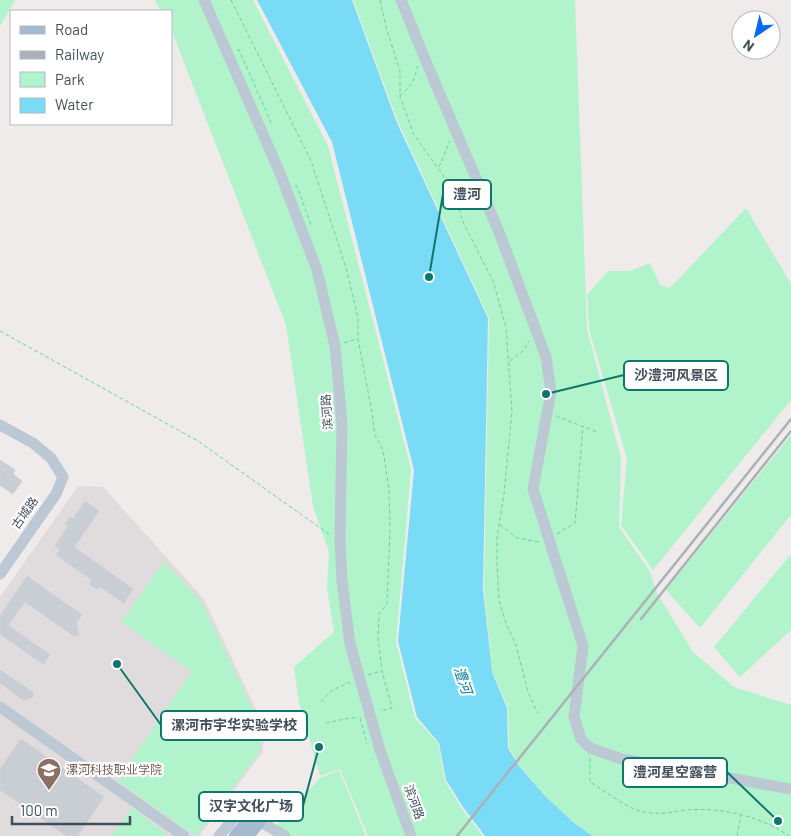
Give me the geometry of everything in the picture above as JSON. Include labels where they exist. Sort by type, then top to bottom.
[{"type":"main road","points":[[236,836],[256,818]]},
{"type":"main road","points":[[247,836],[256,818]]},
{"type":"street","name":"滨河路","points":[[204,0],[280,173],[317,270],[335,346],[342,424],[340,538],[346,621],[359,678],[364,716],[380,750],[411,836]]},
{"type":"street","points":[[402,0],[425,59],[499,232],[546,357],[551,392],[532,489],[583,646],[574,717],[581,739],[590,748],[622,759],[791,789]]},
{"type":"street","name":"古城路","points":[[0,425],[33,443],[51,458],[63,477],[56,494],[0,574]]},
{"type":"street","points":[[0,707],[184,836]]},
{"type":"street","points":[[219,836],[240,811],[256,818],[285,836]]},
{"type":"street","points":[[256,818],[266,831],[262,836]]},
{"type":"path","points":[[380,0],[386,27],[400,71],[400,97],[414,135],[453,189],[463,222],[493,281],[506,327],[512,411],[500,525],[497,537],[499,601],[516,645],[528,692],[538,714]]},
{"type":"path","points":[[400,97],[415,78],[416,68],[425,59]]},
{"type":"path","points":[[439,168],[456,131]]},
{"type":"path","points":[[509,362],[524,350],[536,330]]},
{"type":"path","points":[[0,331],[198,440],[326,534],[340,538]]},
{"type":"path","points":[[335,346],[358,339]]},
{"type":"path","points":[[548,413],[597,432]]},
{"type":"path","points":[[500,525],[517,538],[549,542],[575,523],[583,426]]},
{"type":"path","points":[[321,702],[331,691],[359,678],[382,671]]},
{"type":"path","points":[[326,724],[392,708]]},
{"type":"path","points":[[590,748],[590,782],[639,811],[658,814],[688,810],[741,814],[781,830],[789,836]]},
{"type":"path","points":[[737,836],[741,814]]},
{"type":"shaded area","points":[[78,486],[103,487],[204,599],[265,729],[262,753],[199,836],[0,836],[0,597]]},
{"type":"green space","points":[[0,0],[15,0],[0,26]]},
{"type":"green space","points":[[155,0],[253,0],[328,146],[411,469],[396,642],[415,718],[438,743],[445,781],[462,809],[483,836],[368,836],[340,769],[320,776],[299,703],[294,667],[334,632],[327,588],[329,552],[313,506],[286,325],[172,32],[172,10],[160,10]]},
{"type":"green space","points":[[353,0],[575,0],[587,329],[621,458],[619,527],[650,572],[657,593],[693,652],[734,687],[791,705],[791,836],[594,836],[574,823],[545,796],[519,765],[509,748],[508,708],[492,671],[484,588],[489,318],[398,122]]},
{"type":"green space","points":[[746,208],[791,284],[791,400],[653,570],[621,525],[627,459],[589,329],[587,295],[608,271],[630,271],[650,263],[660,285],[670,288]]},
{"type":"green space","points":[[791,435],[791,515],[700,628],[666,590]]},
{"type":"green space","points":[[791,554],[791,630],[740,677],[714,647]]},
{"type":"green space","points":[[164,562],[201,601],[263,730],[259,753],[196,836],[117,781],[192,672],[121,622]]},
{"type":"green space","points":[[339,770],[366,836],[291,836],[277,825],[320,778]]},
{"type":"green space","points":[[132,808],[166,833],[164,836],[111,836]]},
{"type":"water","points":[[257,0],[352,0],[397,123],[488,318],[483,589],[492,672],[507,708],[508,748],[519,766],[545,796],[574,823],[593,836],[485,836],[446,780],[439,743],[417,717],[398,641],[414,470],[332,142]]},
{"type":"building","points":[[0,460],[15,470],[13,474],[22,481],[13,494],[0,485]]},
{"type":"building","points":[[85,501],[99,511],[74,547],[133,589],[124,603],[99,586],[97,589],[89,584],[92,580],[56,555],[60,549],[55,546],[68,526],[65,524],[70,517],[73,519]]},
{"type":"building","points":[[27,576],[82,615],[76,622],[79,635],[74,636],[25,602],[8,625],[50,655],[43,664],[0,634],[0,616]]},
{"type":"building","points":[[0,670],[33,692],[33,697],[23,700],[0,683]]},
{"type":"building","points":[[21,739],[104,797],[77,836],[67,836],[0,790],[0,769]]},
{"type":"railway","points":[[457,836],[791,419]]},
{"type":"railway","points":[[641,619],[791,431]]},
{"type":"place","name":"澧河","points":[[429,277]]},
{"type":"place","name":"沙澧河风景区","points":[[546,394]]},
{"type":"place","name":"漯河市宇华实验学校","points":[[117,664]]},
{"type":"place","name":"汉字文化广场","points":[[319,747]]},
{"type":"place","name":"漯河科技职业学院","points":[[49,791]]},
{"type":"place","name":"澧河星空露营","points":[[778,821]]}]
